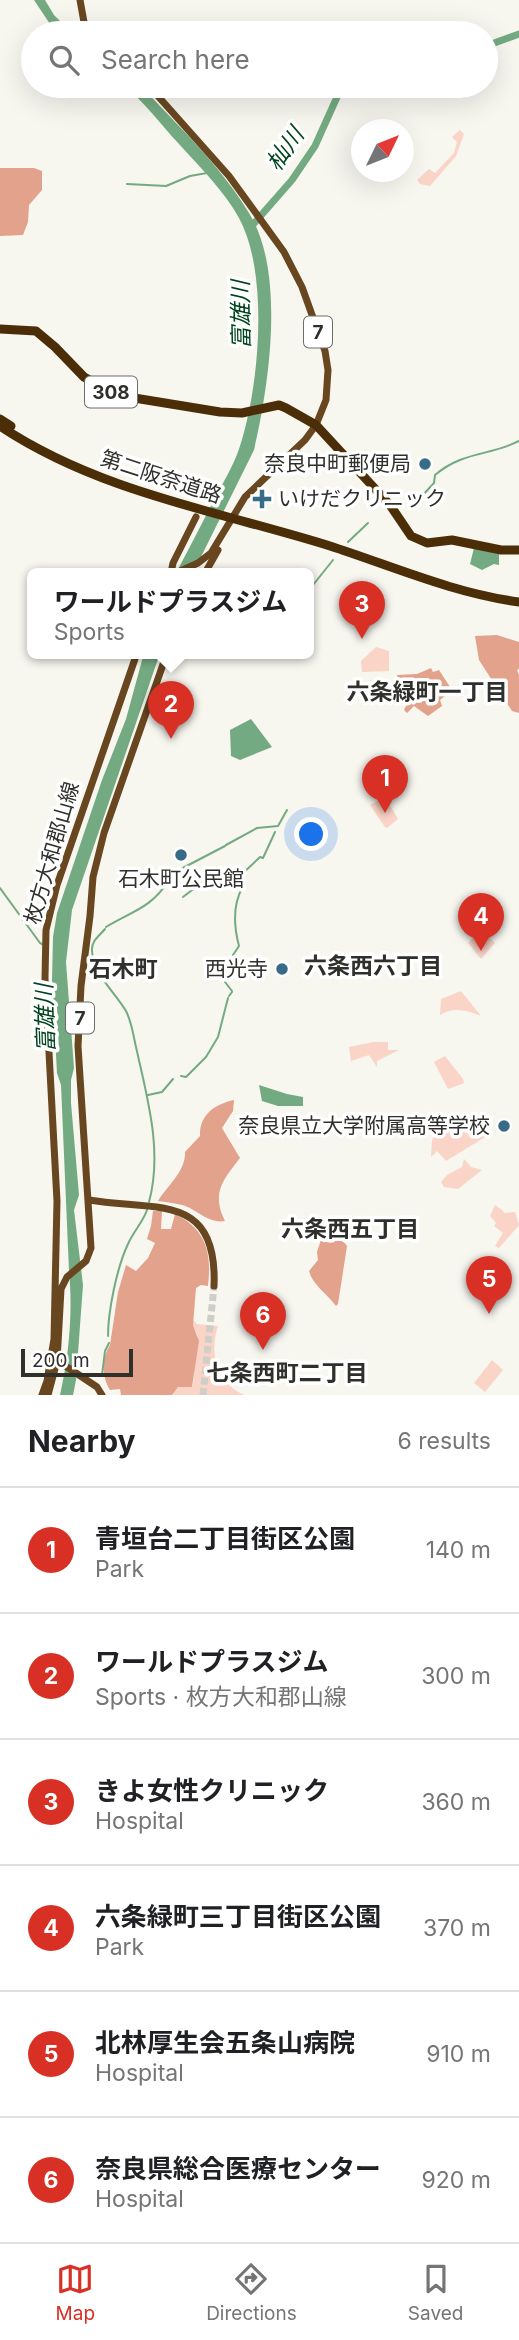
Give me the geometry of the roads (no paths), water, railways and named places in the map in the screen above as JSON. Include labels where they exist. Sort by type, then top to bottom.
[{"type":"highway","name":"308","points":[[0,329],[36,331],[84,377],[116,395],[220,412],[242,413],[279,405],[316,425],[390,505],[411,536],[427,542],[452,540],[501,550],[519,550]]},
{"type":"highway","points":[[0,419],[11,426]]},
{"type":"highway","name":"第二阪奈道路","points":[[0,426],[59,459],[133,489],[327,545],[452,587],[519,604]]},
{"type":"highway","name":"第二阪奈道路","points":[[0,432],[57,464],[112,487],[356,560],[462,595],[519,604]]},
{"type":"main road","points":[[80,0],[84,21]]},
{"type":"main road","name":"7","points":[[160,98],[212,156],[294,268],[325,351],[328,370],[326,401],[316,425],[305,440],[244,497],[211,553],[185,568]]},
{"type":"main road","name":"7","points":[[174,568],[173,563],[197,517]]},
{"type":"main road","name":"7","points":[[208,568],[221,545],[227,526]]},
{"type":"main road","name":"枚方大和郡山線","points":[[57,1360],[57,1201],[45,978],[46,930],[57,885],[90,783],[135,659]]},
{"type":"main road","name":"7","points":[[57,1360],[60,1296],[64,1282],[86,1261],[91,1248],[78,1046],[80,986],[93,877],[104,834],[165,659]]},
{"type":"main road","points":[[89,1199],[174,1210],[192,1220],[211,1242],[215,1265],[214,1286]]},
{"type":"main road","points":[[57,1360],[97,1387],[102,1395]]},
{"type":"main road","points":[[42,1395],[57,1360]]},
{"type":"main road","points":[[48,1395],[57,1360]]},
{"type":"waterway","name":"杣川","points":[[498,42],[519,34]]},
{"type":"waterway","name":"杣川","points":[[250,228],[292,180],[315,146],[337,98]]},
{"type":"waterway","points":[[127,184],[166,186],[190,176],[207,173]]},
{"type":"waterway","points":[[411,501],[422,496],[434,483],[435,475],[445,467],[519,441]]},
{"type":"waterway","points":[[348,542],[368,523]]},
{"type":"waterway","points":[[314,584],[333,560]]},
{"type":"waterway","points":[[226,845],[257,828],[278,826],[287,810]]},
{"type":"waterway","points":[[240,876],[260,857],[263,858],[275,832]]},
{"type":"waterway","points":[[169,878],[175,872],[225,846]]},
{"type":"waterway","points":[[183,897],[205,880],[213,889],[224,879],[238,878]]},
{"type":"waterway","points":[[233,955],[239,946],[235,916],[242,888],[239,878]]},
{"type":"waterway","points":[[106,927],[148,903],[168,881]]},
{"type":"waterway","points":[[0,888],[44,945]]},
{"type":"waterway","points":[[105,929],[93,944],[93,959],[100,975],[130,1020],[152,1124],[154,1163],[149,1202]]},
{"type":"waterway","points":[[226,980],[220,971],[231,958]]},
{"type":"waterway","points":[[225,982],[232,991]]},
{"type":"waterway","points":[[229,996],[232,992]]},
{"type":"waterway","points":[[181,1076],[186,1077],[206,1057],[218,1037],[228,998]]},
{"type":"waterway","points":[[148,1095],[162,1092],[173,1079]]},
{"type":"waterway","points":[[108,1336],[111,1302],[120,1265],[147,1210]]},
{"type":"waterway","points":[[102,1375],[105,1351],[109,1343]]},
{"type":"tunnel","points":[[203,1395],[214,1286]]},
{"type":"place","name":"奈良中町郵便局","points":[[425,464]]},
{"type":"place","name":"いけだクリニック","points":[[262,499]]},
{"type":"place","name":"きよ女性クリニック","points":[[362,639]]},
{"type":"place","name":"ワールドプラスジム","points":[[171,739]]},
{"type":"place","name":"青垣台二丁目街区公園","points":[[385,813]]},
{"type":"place","name":"石木町公民館","points":[[181,855]]},
{"type":"place","name":"六条緑町三丁目街区公園","points":[[481,951]]},
{"type":"place","name":"西光寺","points":[[282,969]]},
{"type":"place","name":"奈良県立大学附属高等学校","points":[[504,1126]]},
{"type":"place","name":"北林厚生会五条山病院","points":[[489,1314]]},
{"type":"place","name":"奈良県総合医療センター","points":[[263,1350]]},
{"type":"district","name":"六条緑町一丁目","points":[[427,692]]},
{"type":"district","name":"六条西六丁目","points":[[373,966]]},
{"type":"district","name":"石木町","points":[[123,969]]},
{"type":"district","name":"六条西五丁目","points":[[350,1229]]},
{"type":"district","name":"七条西町二丁目","points":[[287,1373]]},
{"type":"water label","name":"富雄川","points":[[241,315]]},
{"type":"water label","name":"富雄川","points":[[45,1018]]}]
